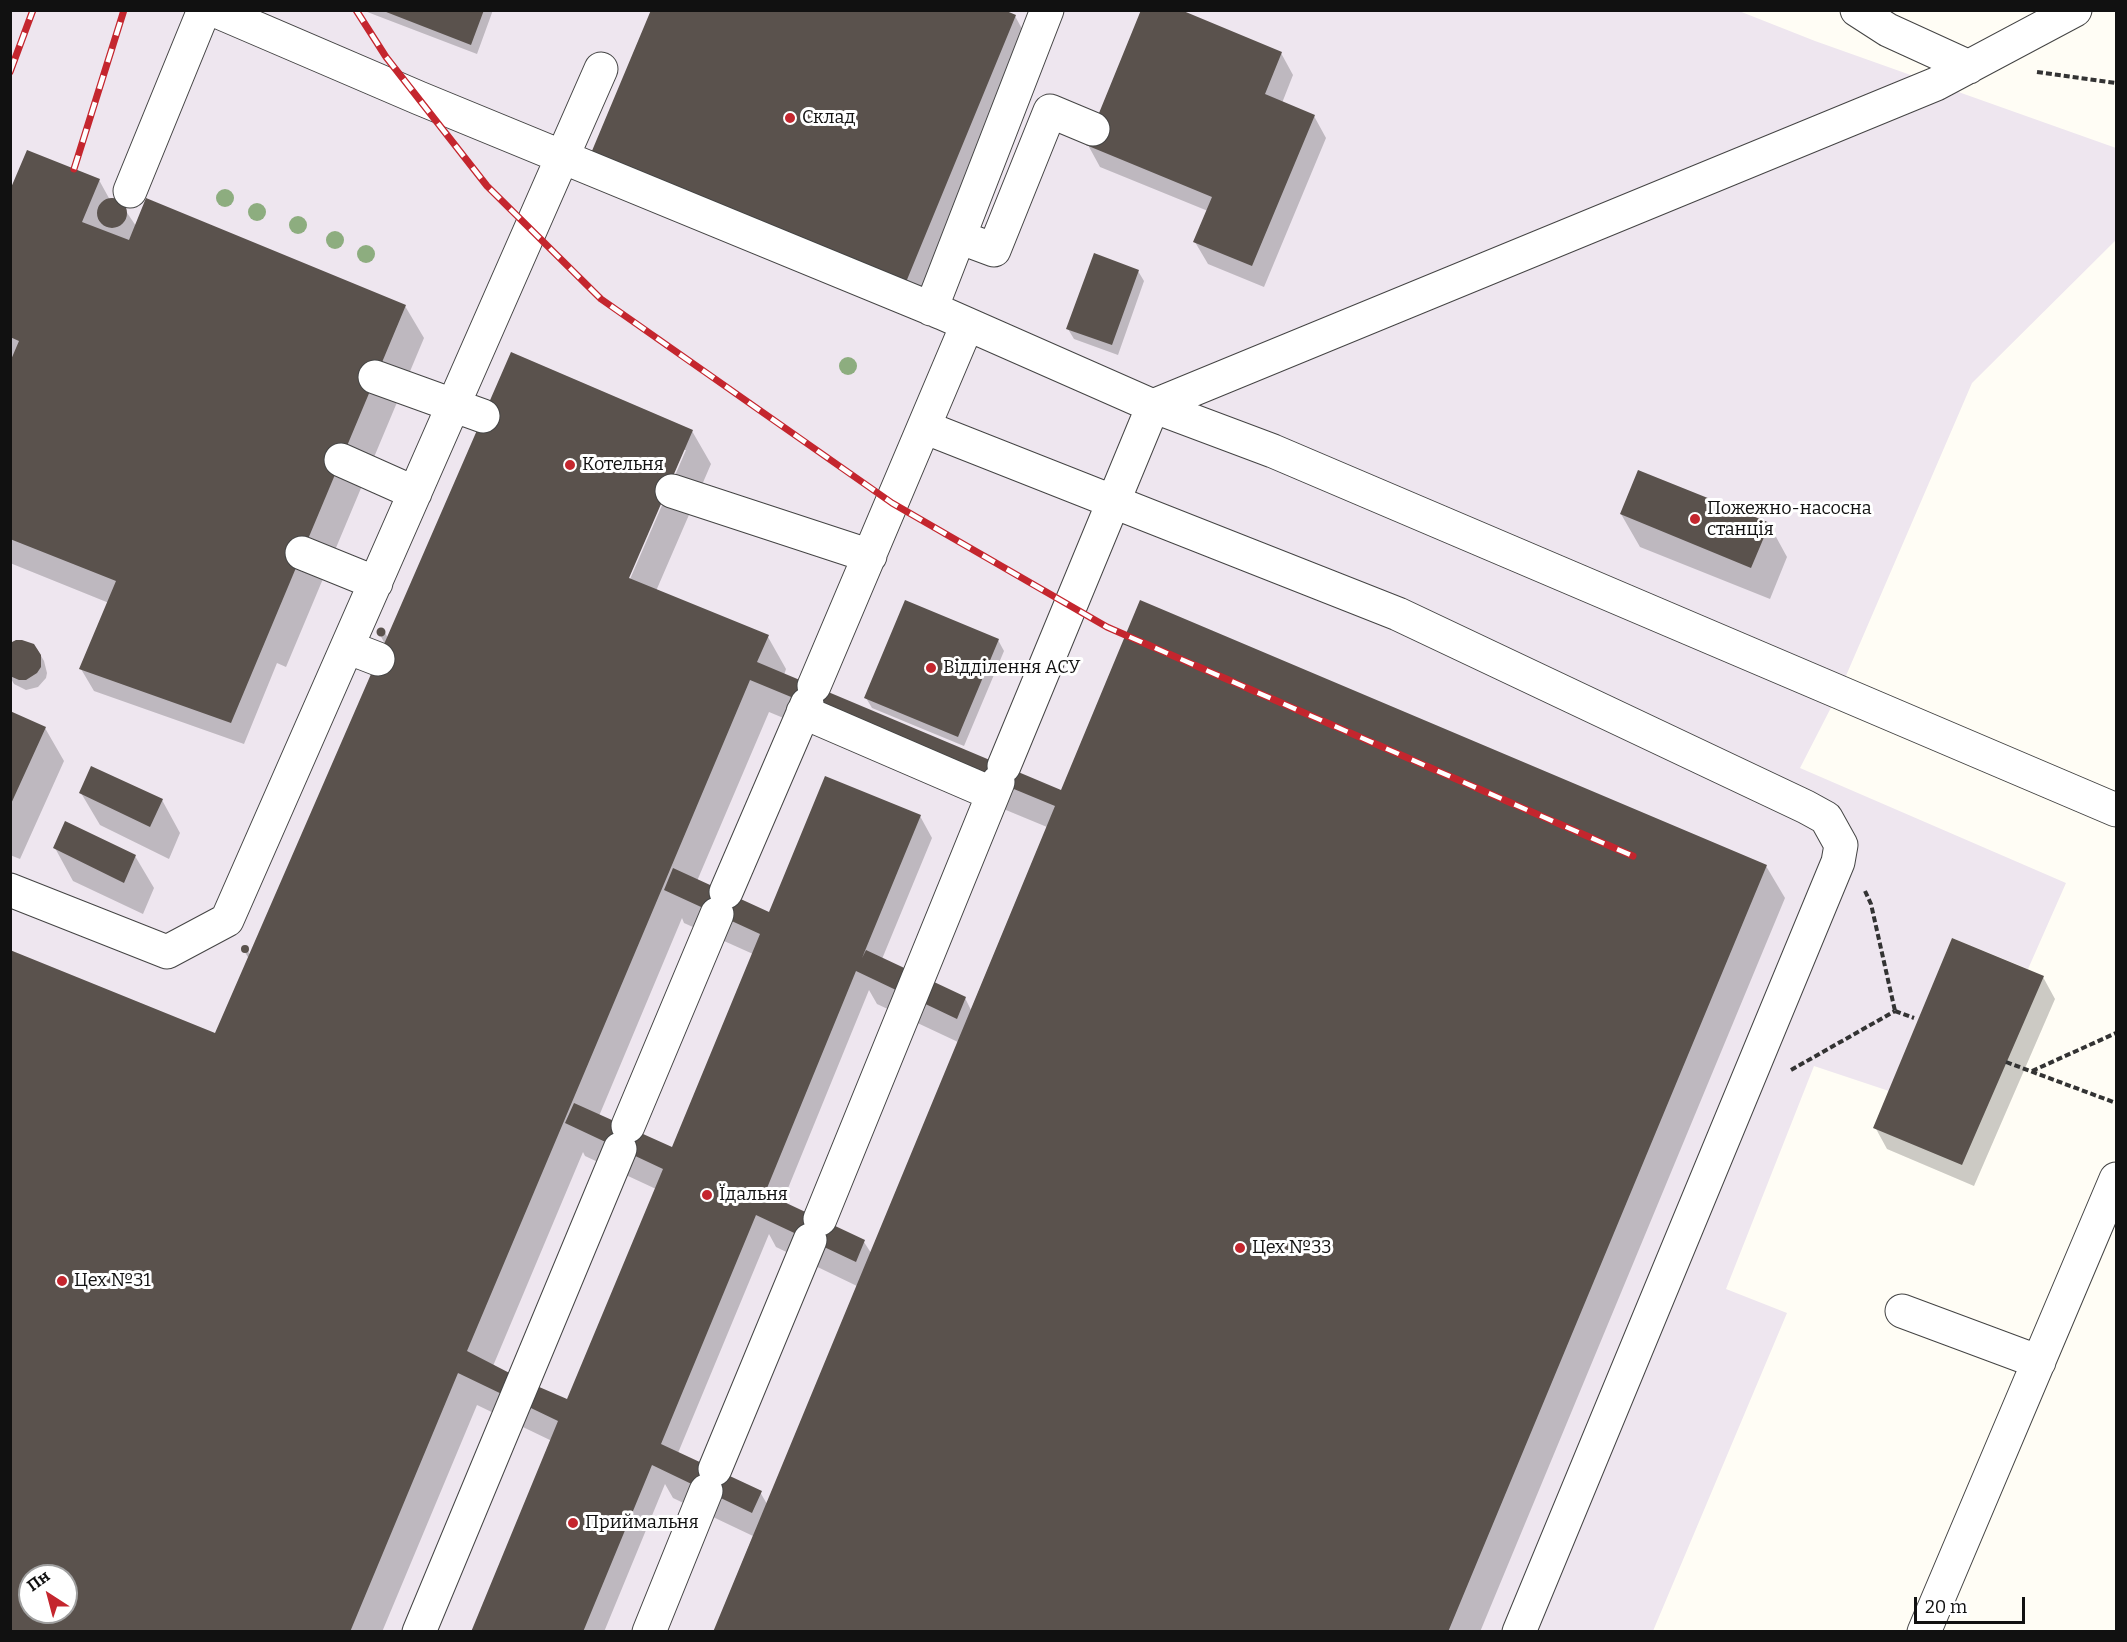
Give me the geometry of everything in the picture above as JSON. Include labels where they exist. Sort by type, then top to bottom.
[{"type":"street","points":[[130,191],[204,10]]},
{"type":"street","points":[[214,10],[931,309],[1153,406],[1273,451],[2116,810]]},
{"type":"street","points":[[931,309],[1047,10]]},
{"type":"street","points":[[1857,10],[1888,30],[1969,67]]},
{"type":"street","points":[[649,1632],[1153,406],[1936,84],[2075,10]]},
{"type":"street","points":[[10,890],[167,951],[227,920],[600,69]]},
{"type":"street","points":[[959,237],[994,250],[1050,111],[1093,129]]},
{"type":"street","points":[[419,1632],[722,903],[967,325]]},
{"type":"street","points":[[375,377],[483,416]]},
{"type":"street","points":[[924,427],[1398,614],[1806,807],[1826,818],[1841,845],[1838,862],[1519,1632]]},
{"type":"street","points":[[341,460],[415,493]]},
{"type":"street","points":[[672,491],[870,556]]},
{"type":"street","points":[[302,553],[376,582]]},
{"type":"street","points":[[347,647],[378,659]]},
{"type":"street","points":[[808,701],[998,781]]},
{"type":"street","points":[[1924,1632],[2116,1179]]},
{"type":"street","points":[[1902,1311],[2039,1362]]},
{"type":"path","points":[[2036,72],[2116,83]]},
{"type":"path","points":[[1872,904],[1895,1011]]},
{"type":"path","points":[[1895,1011],[1914,1018]]},
{"type":"path","points":[[1814,1058],[1895,1011]]},
{"type":"path","points":[[2031,1071],[2116,1033]]},
{"type":"path","points":[[2006,1062],[2116,1103]]},
{"type":"shaded area","points":[[11,11],[1739,11],[1815,41],[2116,148],[2116,240],[1972,383],[1839,692],[1800,768],[2066,883],[2028,969],[1952,938],[1889,1091],[1814,1066],[1726,1289],[1787,1313],[1653,1631],[11,1632]]},
{"type":"building","points":[[381,10],[484,10],[471,45]]},
{"type":"building","name":"Склад","points":[[651,10],[1004,10],[1016,15],[904,287],[589,158]]},
{"type":"building","points":[[1141,10],[1181,10],[1282,52],[1265,94],[1315,115],[1252,266],[1193,242],[1212,197],[1086,145]]},
{"type":"building","points":[[27,150],[100,179],[82,222],[129,240],[146,198],[406,305],[231,723],[79,669],[116,581],[10,539],[10,362],[19,341],[10,337],[10,190]]},
{"type":"building","points":[[112,198],[123,202],[127,213],[123,224],[112,228],[101,224],[97,213],[101,202]]},
{"type":"building","points":[[1094,253],[1139,270],[1112,345],[1066,329]]},
{"type":"building","points":[[511,352],[693,430],[629,578],[769,635],[757,662],[1061,790],[1140,600],[1767,865],[1448,1632],[713,1632],[1055,806],[750,680],[467,1351],[523,1380],[567,1399],[663,1169],[565,1123],[574,1103],[672,1147],[760,934],[664,890],[673,868],[769,912],[825,776],[921,815],[862,958],[866,950],[966,997],[957,1019],[856,971],[765,1193],[865,1240],[856,1262],[756,1215],[661,1444],[762,1491],[752,1513],[652,1465],[583,1632],[471,1632],[558,1421],[458,1373],[350,1632],[10,1632],[10,950],[215,1033]]},
{"type":"building","name":"Пожежно-насосна станція","points":[[1638,470],[1770,523],[1751,568],[1620,514]]},
{"type":"building","name":"Відділення АСУ","points":[[905,600],[999,639],[958,737],[864,698]]},
{"type":"building","points":[[381,628],[385,632],[381,636],[377,632]]},
{"type":"building","points":[[16,640],[34,644],[41,655],[41,667],[37,673],[26,680],[10,676],[10,643]]},
{"type":"building","points":[[10,711],[46,727],[10,806]]},
{"type":"building","points":[[91,766],[163,799],[150,827],[79,793]]},
{"type":"building","points":[[65,821],[136,855],[124,883],[53,848]]},
{"type":"building","points":[[1952,938],[2044,976],[1962,1165],[1873,1128]]},
{"type":"building","points":[[245,945],[249,949],[245,953],[241,949]]},
{"type":"railway","points":[[10,72],[33,10]]},
{"type":"railway","points":[[74,169],[124,10]]},
{"type":"railway","points":[[356,10],[386,57],[487,186],[601,299],[892,503],[1107,627],[1633,856]]},
{"type":"place","name":"Склад","points":[[790,118]]},
{"type":"place","name":"Котельня","points":[[570,465]]},
{"type":"place","name":"Пожежно-насосна станція","points":[[1695,519]]},
{"type":"place","name":"Відділення АСУ","points":[[931,668]]},
{"type":"place","name":"Їдальня","points":[[707,1195]]},
{"type":"place","name":"Цех №33","points":[[1240,1248]]},
{"type":"place","name":"Цех №31","points":[[62,1281]]},
{"type":"place","name":"Приймальня","points":[[573,1523]]}]
